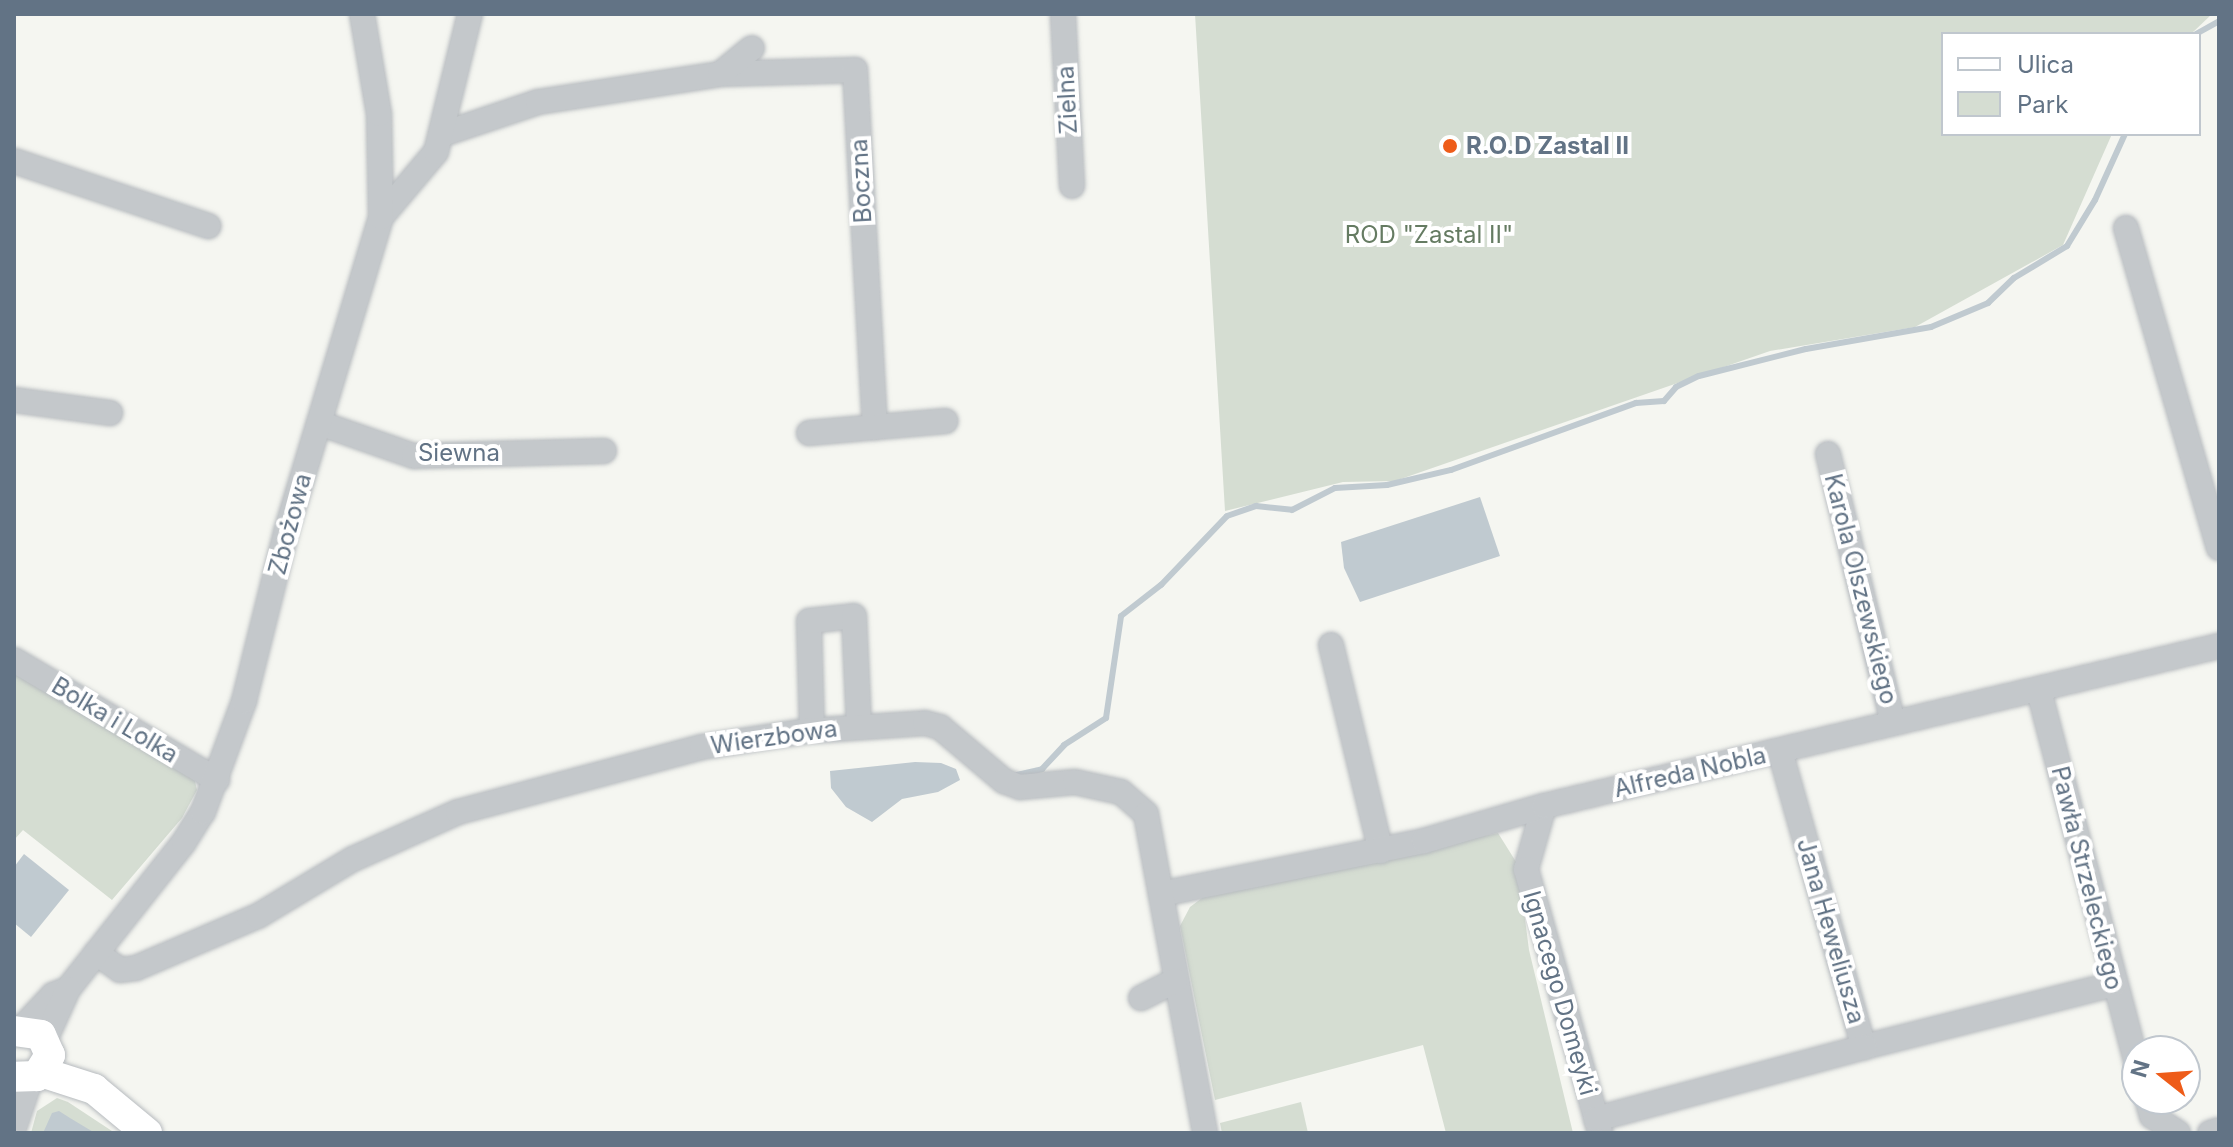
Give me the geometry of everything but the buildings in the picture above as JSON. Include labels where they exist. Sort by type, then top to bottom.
[{"type":"main road","points":[[31,1054],[82,1072],[94,1089],[147,1133]]},
{"type":"street","name":"Zbożowa","points":[[31,1054],[53,995],[68,989],[184,842],[217,780],[244,701],[319,423],[381,217],[379,114],[362,14]]},
{"type":"street","points":[[381,217],[427,166],[443,134],[470,14]]},
{"type":"street","name":"Zielna","points":[[1063,14],[1072,186]]},
{"type":"street","points":[[720,74],[752,48]]},
{"type":"street","name":"Boczna","points":[[443,134],[538,102],[720,74],[855,70],[875,427]]},
{"type":"street","points":[[14,161],[208,226]]},
{"type":"street","points":[[2126,228],[2219,548]]},
{"type":"street","points":[[14,400],[110,413]]},
{"type":"street","points":[[809,433],[945,421]]},
{"type":"street","name":"Siewna","points":[[319,423],[414,456],[604,451]]},
{"type":"street","name":"Karola Olszewskiego","points":[[1828,454],[1893,723]]},
{"type":"street","points":[[812,730],[809,621],[854,616],[859,726]]},
{"type":"street","points":[[1331,645],[1381,851]]},
{"type":"street","name":"Alfreda Nobla","points":[[1161,894],[1381,851],[1544,806],[2219,646]]},
{"type":"street","name":"Bolka i Lolka","points":[[14,660],[217,780]]},
{"type":"street","name":"Pawła Strzeleckiego","points":[[2039,691],[2129,1035]]},
{"type":"street","name":"Wierzbowa","points":[[96,953],[120,970],[136,968],[258,916],[353,859],[458,812],[702,747],[812,730],[925,723],[940,727],[1004,781],[1020,787],[1075,782],[1136,801],[1146,814],[1205,1133]]},
{"type":"street","name":"Jana Heweliusza","points":[[1780,751],[1864,1047],[2114,984]]},
{"type":"street","name":"Ignacego Domeyki","points":[[1544,806],[1526,869],[1598,1126]]},
{"type":"street","points":[[1141,998],[1175,981]]},
{"type":"street","points":[[1598,1126],[1864,1047]]},
{"type":"street","points":[[14,1128],[31,1054]]},
{"type":"street","points":[[2152,1115],[2178,1133]]},
{"type":"street","points":[[2210,1133],[2219,1130]]},
{"type":"green space","name":"ROD \"Zastal II\"","points":[[1195,14],[2212,14],[2193,32],[1941,32],[1941,136],[2111,136],[2063,245],[1915,327],[1770,351],[1395,481],[1343,482],[1225,511]]},
{"type":"green space","points":[[14,667],[194,777],[197,790],[182,818],[112,900],[23,830],[14,840]]},
{"type":"green space","points":[[1498,833],[1518,865],[1529,950],[1573,1133],[1446,1133],[1423,1045],[1215,1100],[1180,926],[1190,907],[1206,895]]},
{"type":"green space","points":[[57,1098],[115,1133],[31,1133],[37,1111]]},
{"type":"green space","points":[[1301,1102],[1308,1133],[1222,1133],[1220,1123]]},
{"type":"shaded area","points":[[1480,497],[1500,556],[1360,602],[1344,568],[1341,542]]},
{"type":"shaded area","points":[[915,762],[941,763],[956,769],[960,780],[938,792],[902,799],[872,822],[846,807],[831,788],[830,771]]},
{"type":"shaded area","points":[[24,854],[69,890],[31,937],[14,923],[14,867]]},
{"type":"shaded area","points":[[59,1111],[95,1133],[43,1133],[52,1113]]},
{"type":"waterway","points":[[2200,32],[2219,21]]},
{"type":"waterway","points":[[1017,775],[1042,769],[1064,745],[1106,718],[1121,616],[1161,585],[1227,516],[1256,506],[1292,510],[1335,488],[1387,485],[1451,470],[1636,403],[1664,401],[1676,387],[1699,376],[1806,349],[1931,327],[1988,303],[2014,278],[2067,246],[2095,200],[2124,136]]},
{"type":"place","name":"R.O.D Zastal II","points":[[1450,146]]}]
